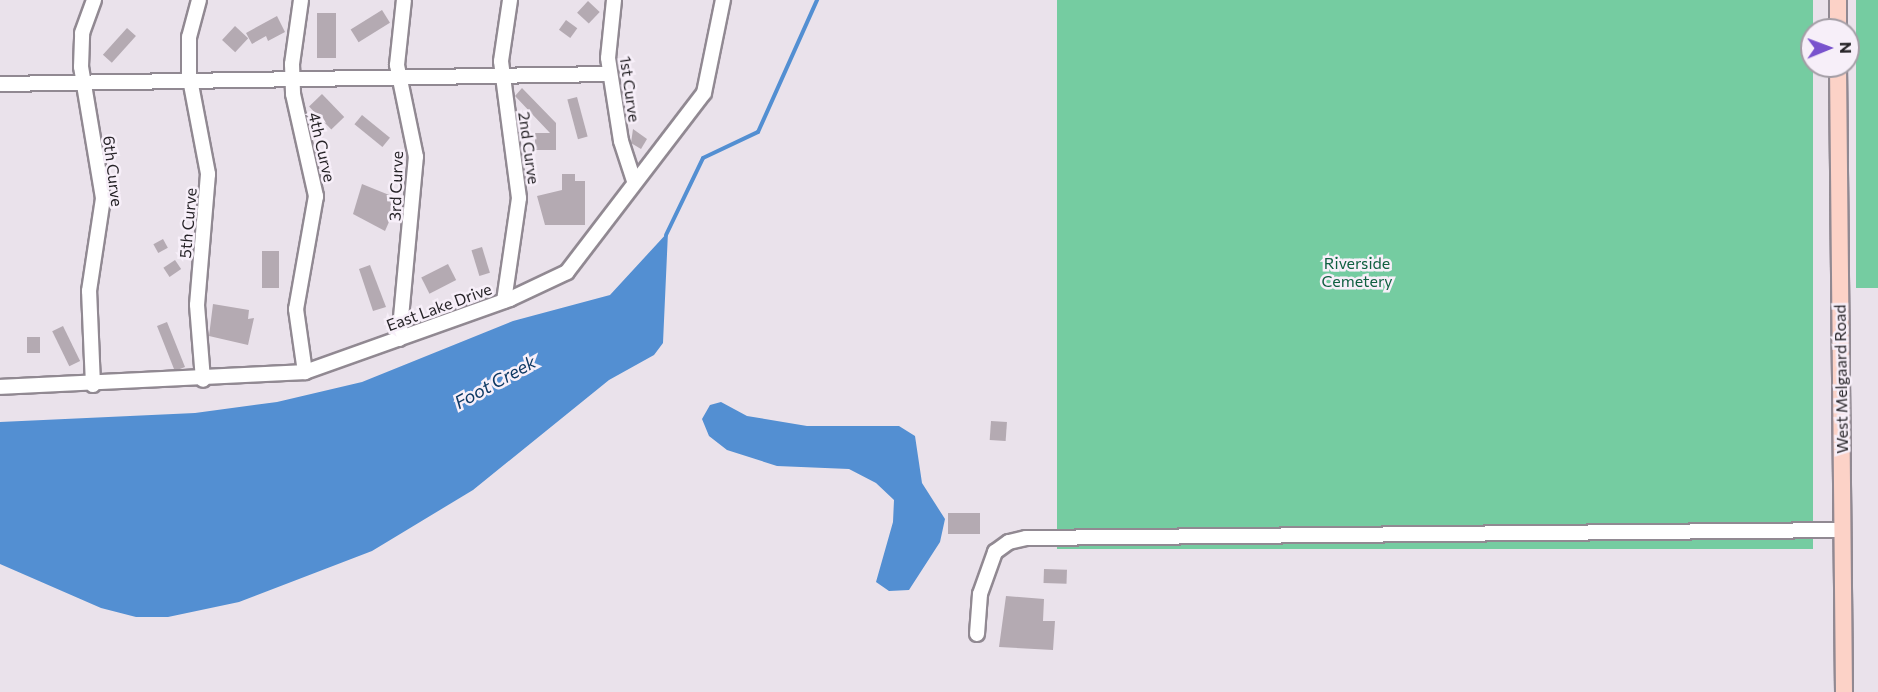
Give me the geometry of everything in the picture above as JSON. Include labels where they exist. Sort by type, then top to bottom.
[{"type":"main road","points":[[1838,0],[1838,18]]},
{"type":"main road","name":"West Melgaard Road","points":[[1838,78],[1844,692]]},
{"type":"street","name":"6th Curve","points":[[93,385],[89,291],[103,198],[82,82],[82,33],[94,0]]},
{"type":"street","name":"5th Curve","points":[[199,0],[189,37],[190,81],[208,174],[197,305],[203,380]]},
{"type":"street","name":"4th Curve","points":[[301,0],[292,79],[316,196],[296,309],[305,372]]},
{"type":"street","name":"3rd Curve","points":[[399,339],[416,157],[398,77],[399,23],[404,0]]},
{"type":"street","name":"2nd Curve","points":[[504,301],[519,198],[502,75],[502,42],[510,0]]},
{"type":"street","name":"1st Curve","points":[[614,0],[608,24],[610,74],[621,141],[634,182]]},
{"type":"street","name":"East Lake Drive","points":[[0,387],[203,380],[305,372],[504,301],[567,272],[634,182],[705,93],[723,0]]},
{"type":"street","points":[[0,84],[610,74]]},
{"type":"street","points":[[977,634],[980,594],[995,552],[1009,542],[1026,538],[1842,530]]},
{"type":"green space","name":"Riverside Cemetery","points":[[1057,0],[1813,0],[1813,18],[1800,18],[1800,78],[1813,78],[1813,549],[1057,549]]},
{"type":"green space","points":[[1856,0],[1878,0],[1878,288],[1856,288],[1856,78],[1860,78],[1860,18],[1856,18]]},
{"type":"water","points":[[668,232],[663,343],[654,355],[609,380],[473,490],[372,551],[239,602],[168,617],[136,617],[101,608],[0,564],[0,422],[195,413],[277,402],[362,382],[513,321],[610,295]]},
{"type":"water","points":[[721,402],[747,416],[807,426],[899,426],[915,436],[922,483],[945,519],[940,542],[909,590],[889,591],[876,582],[893,522],[894,500],[876,483],[849,469],[777,466],[727,450],[709,436],[702,419],[710,405]]},
{"type":"building","points":[[588,1],[600,12],[589,24],[577,13]]},
{"type":"building","points":[[382,10],[390,23],[359,42],[351,30]]},
{"type":"building","points":[[317,13],[336,13],[336,58],[317,58]]},
{"type":"building","points":[[277,16],[285,32],[268,41],[266,36],[252,44],[246,33]]},
{"type":"building","points":[[566,20],[577,28],[570,38],[559,30]]},
{"type":"building","points":[[235,26],[248,38],[235,52],[222,40]]},
{"type":"building","points":[[127,28],[136,36],[112,63],[103,55]]},
{"type":"building","points":[[522,88],[556,123],[556,150],[535,150],[535,133],[550,133],[515,96]]},
{"type":"building","points":[[322,94],[344,117],[331,130],[309,107]]},
{"type":"building","points":[[577,97],[588,137],[578,139],[567,100]]},
{"type":"building","points":[[362,115],[390,138],[382,147],[354,124]]},
{"type":"building","points":[[633,129],[647,139],[641,149],[631,143]]},
{"type":"building","points":[[562,174],[575,174],[575,181],[585,181],[585,225],[545,225],[537,196],[562,190]]},
{"type":"building","points":[[362,184],[399,199],[385,231],[353,214]]},
{"type":"building","points":[[163,239],[168,248],[158,253],[153,244]]},
{"type":"building","points":[[482,247],[490,273],[479,276],[471,250]]},
{"type":"building","points":[[262,251],[279,251],[279,288],[262,288]]},
{"type":"building","points":[[175,260],[181,269],[170,277],[163,268]]},
{"type":"building","points":[[448,264],[456,280],[429,294],[421,278]]},
{"type":"building","points":[[370,265],[386,307],[373,311],[359,269]]},
{"type":"building","points":[[213,304],[249,310],[248,319],[254,318],[248,345],[209,336]]},
{"type":"building","points":[[167,322],[185,367],[180,369],[174,369],[157,326]]},
{"type":"building","points":[[63,326],[80,361],[69,366],[52,331]]},
{"type":"building","points":[[27,337],[40,337],[40,353],[27,353]]},
{"type":"building","points":[[991,421],[1007,422],[1006,441],[990,440]]},
{"type":"building","points":[[948,513],[980,513],[980,534],[948,534]]},
{"type":"building","points":[[1044,569],[1067,570],[1066,584],[1044,583]]},
{"type":"building","points":[[1006,596],[1044,599],[1043,621],[1055,621],[1053,650],[999,647]]},
{"type":"waterway","name":"Foot Creek","points":[[666,235],[703,158],[758,132],[817,0]]}]
